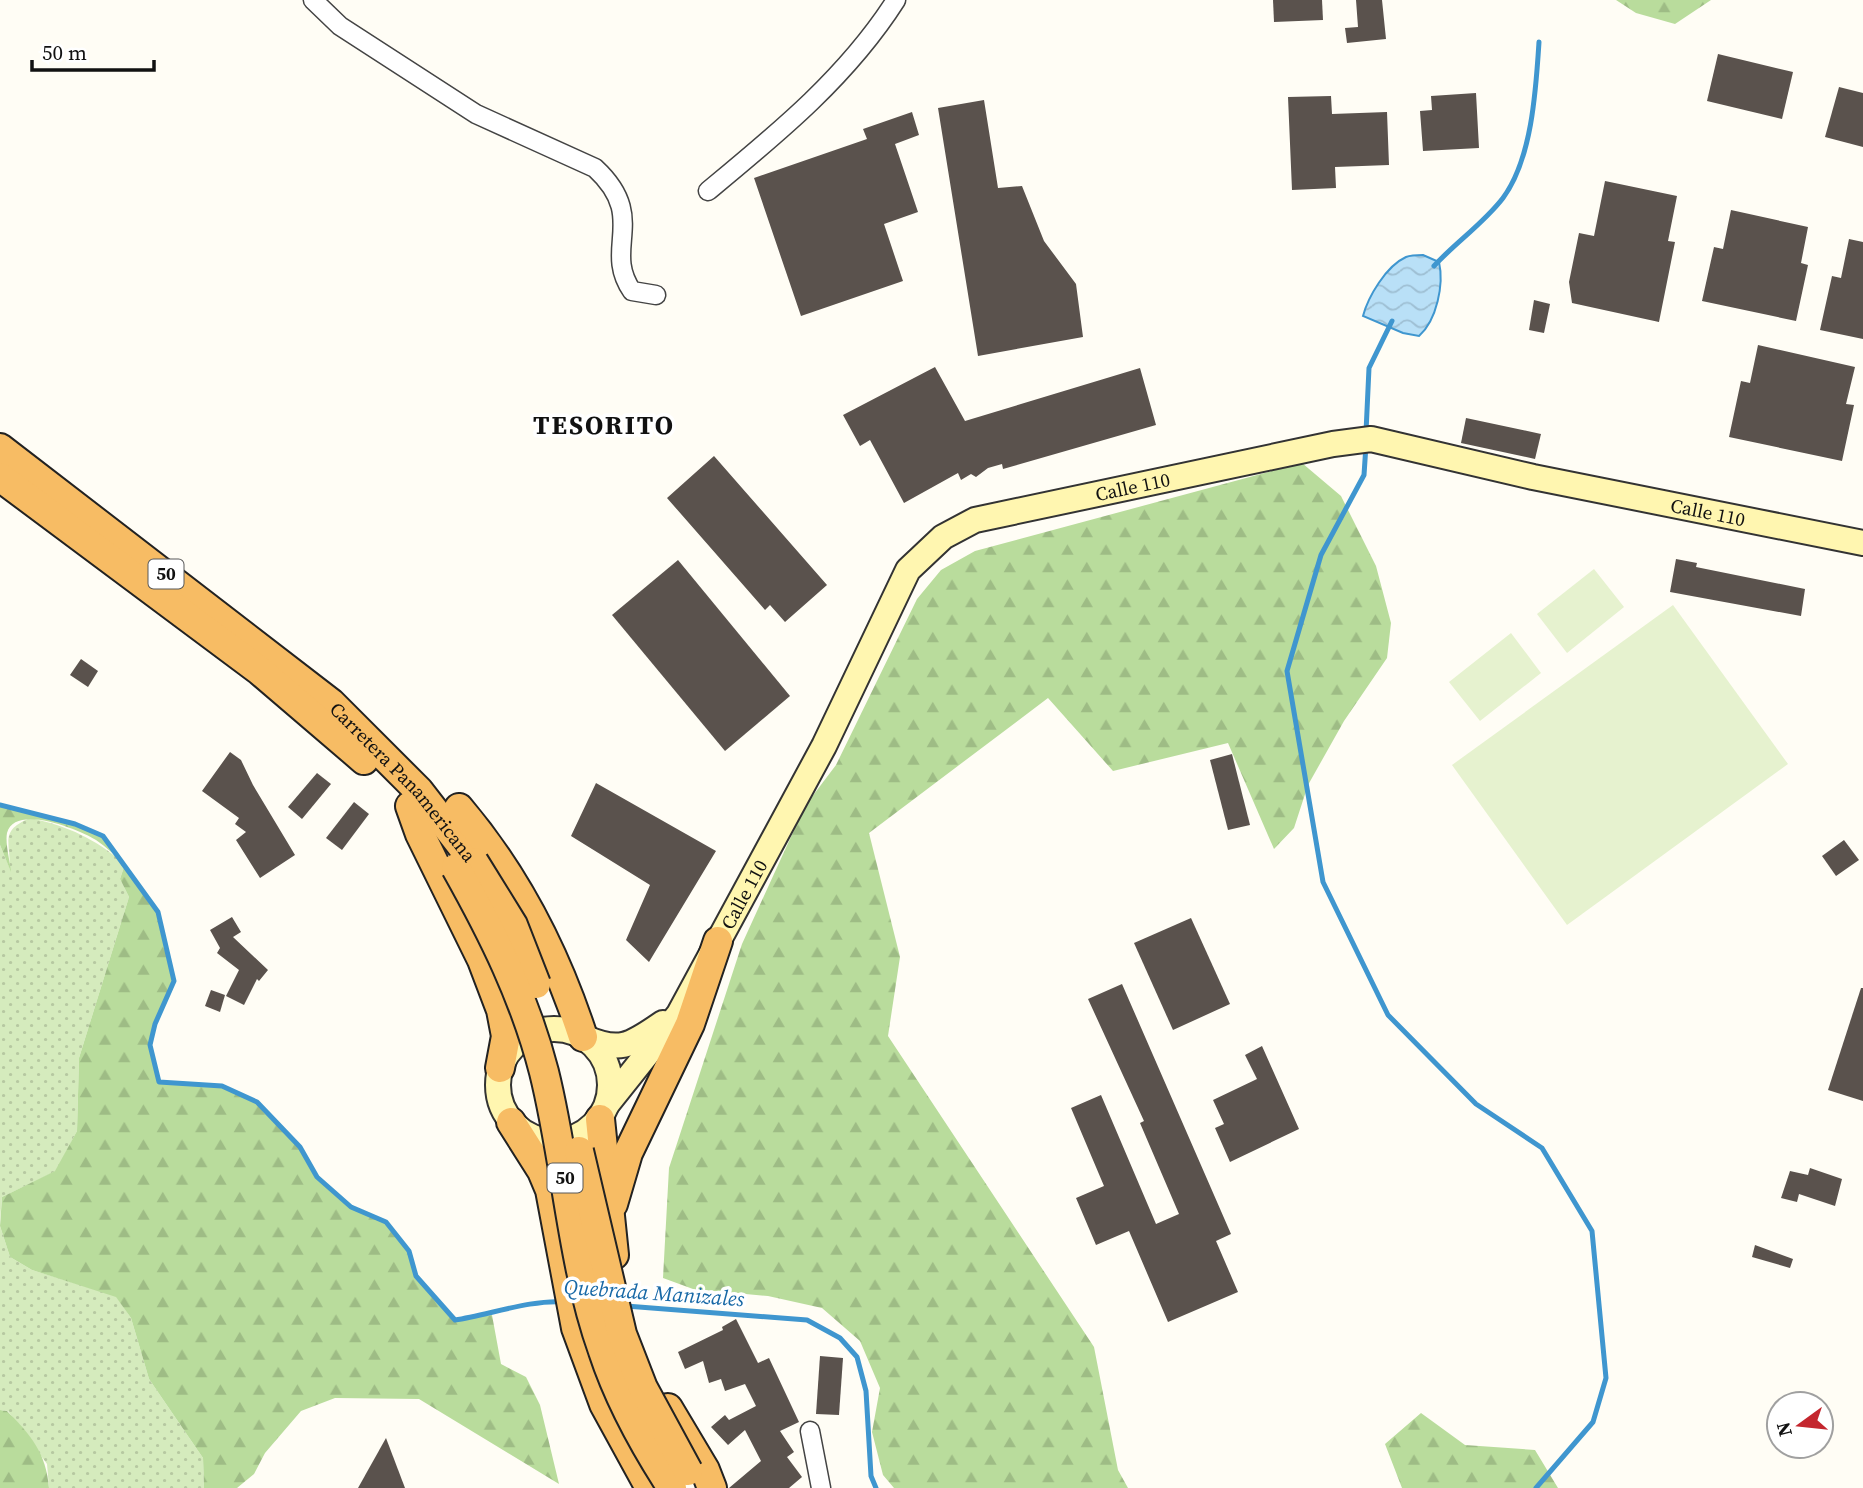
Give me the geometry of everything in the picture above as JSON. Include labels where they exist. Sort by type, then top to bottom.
[{"type":"highway","name":"Carretera Panamericana","points":[[0,448],[331,703],[428,801],[465,865]]},
{"type":"highway","name":"Carretera Panamericana","points":[[0,477],[260,671],[352,748],[465,865],[513,925],[556,1045],[618,1323],[643,1388],[686,1482]]},
{"type":"highway","points":[[366,737],[417,764],[468,818],[530,912],[561,973],[584,1037]]},
{"type":"highway","points":[[410,806],[420,834],[482,960],[501,1010],[506,1036],[500,1068]]},
{"type":"highway","points":[[609,1217],[628,1153],[690,1024],[718,941]]},
{"type":"highway","points":[[604,1111],[613,1248],[635,1339],[654,1385],[705,1469],[712,1488]]},
{"type":"highway","points":[[512,1122],[542,1171],[550,1190],[576,1328],[604,1404],[650,1488]]},
{"type":"main road","name":"Calle 110","points":[[604,1111],[679,1014],[824,746],[908,570],[943,537],[975,520],[1333,444],[1371,439],[1545,479],[1863,543]]},
{"type":"main road","points":[[584,1037],[608,1067],[610,1091],[604,1111],[588,1131],[573,1139],[556,1142],[532,1137],[512,1122],[499,1097],[500,1068],[506,1055],[527,1035],[555,1028],[584,1037],[600,1045],[624,1046],[679,1014]]},
{"type":"street","points":[[313,0],[340,26],[476,114],[595,168],[611,182],[621,199],[624,229],[621,275],[632,291],[656,295]]},
{"type":"street","points":[[708,191],[797,117],[876,31],[896,0]]},
{"type":"street","points":[[810,1431],[821,1488]]},
{"type":"green space","points":[[1616,0],[1711,0],[1675,24],[1636,13]]},
{"type":"green space","points":[[1302,463],[1341,496],[1376,566],[1391,623],[1387,658],[1344,721],[1308,785],[1294,828],[1274,849],[1228,743],[1113,771],[1048,698],[869,833],[900,957],[888,1036],[1094,1347],[1118,1470],[1128,1488],[894,1488],[883,1475],[872,1432],[880,1388],[860,1341],[822,1308],[768,1296],[693,1289],[663,1278],[669,1168],[742,944],[805,806],[836,765],[917,599],[941,570],[975,551]]},
{"type":"green space","points":[[1594,569],[1624,607],[1567,653],[1537,614]]},
{"type":"green space","points":[[1673,605],[1788,764],[1567,925],[1452,765]]},
{"type":"green space","points":[[1511,633],[1541,673],[1480,721],[1449,682]]},
{"type":"green space","points":[[0,805],[75,824],[103,836],[120,860],[96,840],[76,830],[34,819],[22,820],[12,824],[7,833],[11,872],[0,845]]},
{"type":"green space","points":[[30,818],[58,825],[81,835],[125,864],[120,879],[129,897],[79,1058],[77,1131],[56,1171],[2,1197],[0,1220],[0,845],[10,869],[10,832]]},
{"type":"green space","points":[[124,866],[158,912],[174,981],[155,1024],[150,1045],[159,1082],[222,1086],[257,1102],[300,1147],[317,1178],[351,1207],[386,1222],[409,1251],[416,1276],[455,1319],[492,1315],[501,1364],[526,1377],[540,1405],[559,1484],[419,1399],[335,1398],[301,1411],[265,1453],[254,1474],[237,1488],[204,1488],[203,1458],[149,1379],[131,1318],[116,1297],[32,1270],[10,1257],[0,1226],[2,1197],[55,1171],[77,1131],[79,1058],[129,897],[120,879]]},
{"type":"green space","points":[[0,1226],[10,1257],[32,1270],[116,1296],[131,1318],[149,1379],[203,1458],[204,1488],[49,1488],[47,1464],[8,1411],[0,1410]]},
{"type":"green space","points":[[0,1410],[7,1411],[36,1445],[45,1465],[49,1488],[0,1488]]},
{"type":"green space","points":[[1421,1413],[1465,1445],[1535,1450],[1558,1488],[1402,1488],[1385,1444]]},
{"type":"water","points":[[1423,255],[1439,262],[1441,281],[1435,311],[1419,336],[1403,333],[1363,316],[1374,291],[1392,267],[1406,257]]},
{"type":"building","points":[[1273,0],[1322,0],[1323,20],[1274,22]]},
{"type":"building","points":[[1356,0],[1382,0],[1386,39],[1347,43],[1345,28],[1358,27]]},
{"type":"building","points":[[1718,54],[1793,72],[1782,119],[1707,101]]},
{"type":"building","points":[[1839,87],[1863,93],[1863,147],[1825,137]]},
{"type":"building","points":[[1476,93],[1479,148],[1423,151],[1420,111],[1432,110],[1431,96]]},
{"type":"building","points":[[1331,96],[1332,114],[1387,112],[1389,165],[1335,167],[1336,188],[1292,190],[1288,97]]},
{"type":"building","points":[[984,100],[998,188],[1022,186],[1044,241],[1076,284],[1083,337],[978,356],[938,108]]},
{"type":"building","points":[[912,112],[919,135],[895,144],[918,212],[884,224],[903,281],[801,316],[754,178],[867,139],[863,129]]},
{"type":"building","points":[[1605,181],[1677,196],[1668,241],[1675,242],[1659,322],[1572,303],[1569,282],[1579,233],[1594,236]]},
{"type":"building","points":[[1731,210],[1808,227],[1801,263],[1808,265],[1796,321],[1702,301],[1714,247],[1723,249]]},
{"type":"building","points":[[1849,239],[1863,242],[1863,339],[1820,330],[1832,276],[1841,278]]},
{"type":"building","points":[[1534,300],[1550,304],[1544,333],[1529,330]]},
{"type":"building","points":[[1758,345],[1855,367],[1846,404],[1854,405],[1842,461],[1729,437],[1741,381],[1750,383]]},
{"type":"building","points":[[935,367],[965,421],[1140,368],[1156,425],[1003,469],[1002,464],[988,468],[976,477],[971,474],[961,480],[958,473],[904,503],[870,440],[860,446],[843,415]]},
{"type":"building","points":[[1466,418],[1541,434],[1535,459],[1461,443]]},
{"type":"building","points":[[714,456],[827,585],[785,622],[770,605],[765,610],[667,498]]},
{"type":"building","points":[[1676,559],[1697,563],[1696,567],[1805,589],[1801,616],[1670,592]]},
{"type":"building","points":[[678,560],[790,696],[725,751],[612,615]]},
{"type":"building","points":[[81,659],[98,671],[88,687],[70,675]]},
{"type":"building","points":[[230,752],[241,760],[295,855],[260,878],[236,840],[246,832],[235,824],[239,818],[202,791]]},
{"type":"building","points":[[1232,754],[1250,825],[1228,830],[1210,760]]},
{"type":"building","points":[[317,773],[331,784],[302,819],[288,807]]},
{"type":"building","points":[[596,783],[716,851],[649,962],[626,940],[650,885],[571,836]]},
{"type":"building","points":[[354,802],[369,814],[342,850],[326,838]]},
{"type":"building","points":[[1844,840],[1859,860],[1836,876],[1822,856]]},
{"type":"building","points":[[232,917],[241,932],[233,937],[268,970],[259,981],[257,979],[244,1005],[226,996],[239,970],[217,953],[220,948],[210,930]]},
{"type":"building","points":[[1191,918],[1230,1004],[1173,1030],[1134,943]]},
{"type":"building","points":[[1122,984],[1231,1234],[1216,1241],[1238,1292],[1168,1322],[1129,1231],[1096,1245],[1076,1198],[1104,1186],[1071,1108],[1101,1095],[1156,1224],[1179,1214],[1140,1123],[1144,1121],[1088,999]]},
{"type":"building","points":[[1863,988],[1863,1101],[1828,1090]]},
{"type":"building","points":[[211,990],[225,995],[220,1012],[205,1006]]},
{"type":"building","points":[[1262,1046],[1299,1129],[1230,1162],[1215,1128],[1224,1124],[1213,1100],[1257,1079],[1245,1055]]},
{"type":"building","points":[[1810,1168],[1842,1179],[1835,1206],[1799,1194],[1797,1202],[1781,1198],[1790,1171],[1808,1175]]},
{"type":"building","points":[[1755,1245],[1793,1259],[1790,1268],[1752,1257]]},
{"type":"building","points":[[736,1319],[758,1363],[769,1358],[799,1422],[780,1431],[794,1452],[787,1457],[802,1477],[789,1488],[729,1488],[761,1461],[745,1430],[728,1445],[711,1427],[725,1415],[729,1420],[756,1406],[745,1384],[725,1391],[721,1379],[709,1383],[703,1361],[685,1369],[678,1352],[723,1330],[722,1327]]},
{"type":"building","points":[[820,1356],[843,1358],[839,1415],[816,1414]]},
{"type":"building","points":[[386,1438],[405,1488],[358,1488]]},
{"type":"waterway","points":[[1434,266],[1495,207],[1513,182],[1531,123],[1539,42]]},
{"type":"waterway","points":[[1366,432],[1369,368],[1392,321]]},
{"type":"waterway","points":[[1366,445],[1364,475],[1321,555],[1287,671],[1323,882],[1388,1015],[1476,1104],[1542,1148],[1592,1231],[1606,1378],[1593,1422],[1536,1488]]},
{"type":"waterway","name":"Quebrada Manizales","points":[[0,805],[75,824],[103,836],[158,912],[174,981],[155,1024],[150,1045],[159,1082],[222,1086],[257,1102],[300,1147],[317,1177],[351,1207],[386,1222],[409,1251],[416,1276],[455,1320],[525,1305],[564,1302]]},
{"type":"waterway","name":"Quebrada Manizales","points":[[626,1306],[807,1320],[840,1338],[857,1357],[866,1391],[871,1476],[876,1488]]},
{"type":"district","name":"TESORITO","points":[[604,425]]}]
